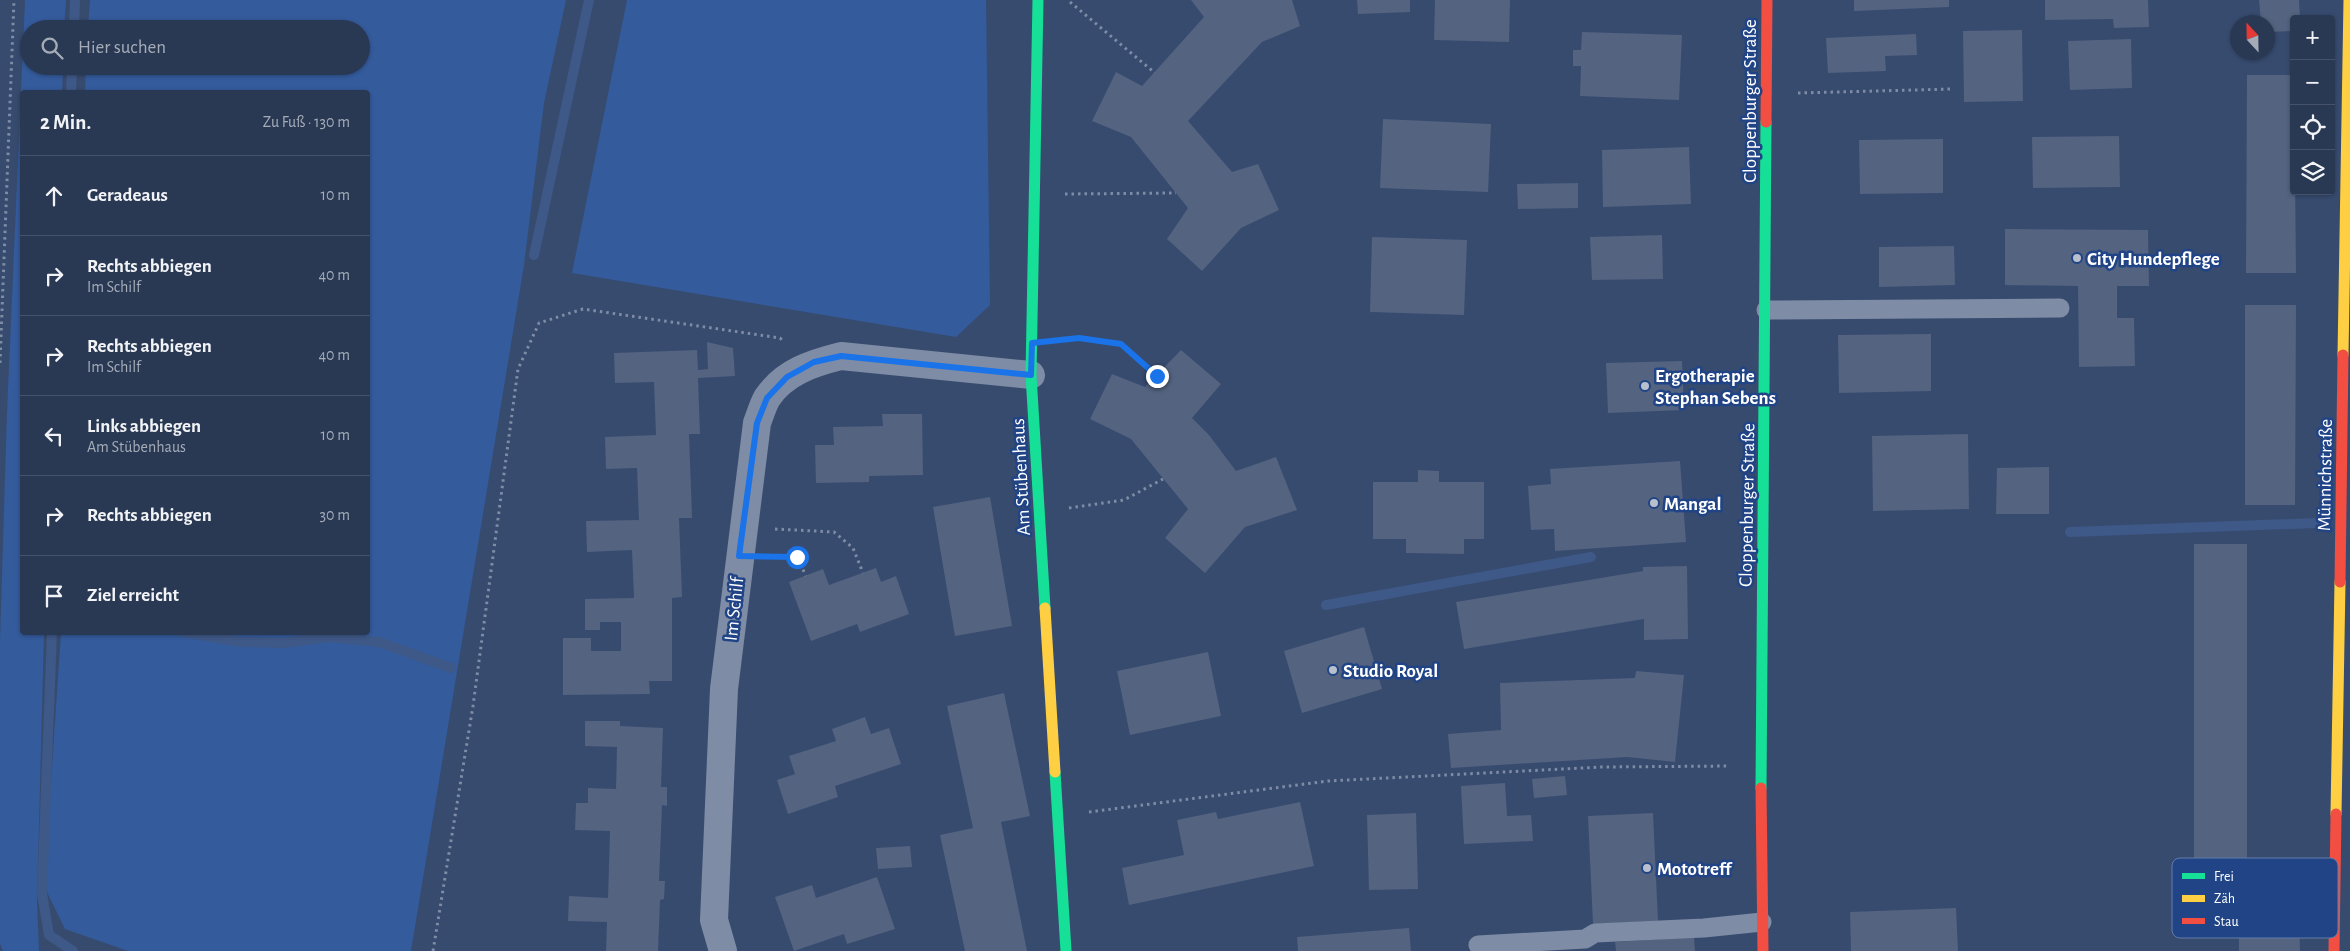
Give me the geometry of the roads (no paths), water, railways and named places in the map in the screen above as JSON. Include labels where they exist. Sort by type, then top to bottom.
[{"type":"street","name":"Am Stübenhaus","points":[[1038,0],[1031,375],[1056,816],[1066,951]]},
{"type":"street","name":"Cloppenburger Straße","points":[[1762,951],[1761,765],[1767,0]]},
{"type":"street","name":"Münnichstraße","points":[[2335,858],[2349,0]]},
{"type":"street","name":"Im Schilf","points":[[723,951],[714,920],[724,690],[742,527],[757,423],[767,398],[787,377],[814,362],[841,356],[1031,375]]},
{"type":"street","name":"Münnichstraße","points":[[2334,938],[2334,951]]},
{"type":"lane","points":[[1766,310],[2060,308]]},
{"type":"lane","points":[[1478,945],[1585,939],[1594,933],[1704,928],[1762,922]]},
{"type":"waterway","points":[[74,20],[75,0]]},
{"type":"waterway","points":[[534,255],[589,0]]},
{"type":"waterway","points":[[71,90],[72,75]]},
{"type":"waterway","points":[[2070,532],[2317,523]]},
{"type":"waterway","points":[[1326,605],[1591,557]]},
{"type":"waterway","points":[[52,635],[42,893],[49,935],[73,951]]},
{"type":"waterway","points":[[200,635],[241,642],[284,643],[329,637],[379,642],[451,668]]},
{"type":"place","name":"City Hundepflege","points":[[2077,258]]},
{"type":"place","name":"Ergotherapie Stephan Sebens","points":[[1645,386]]},
{"type":"place","name":"Mangal","points":[[1654,503]]},
{"type":"place","name":"Studio Royal","points":[[1333,670]]},
{"type":"place","name":"Mototreff","points":[[1647,868]]}]
